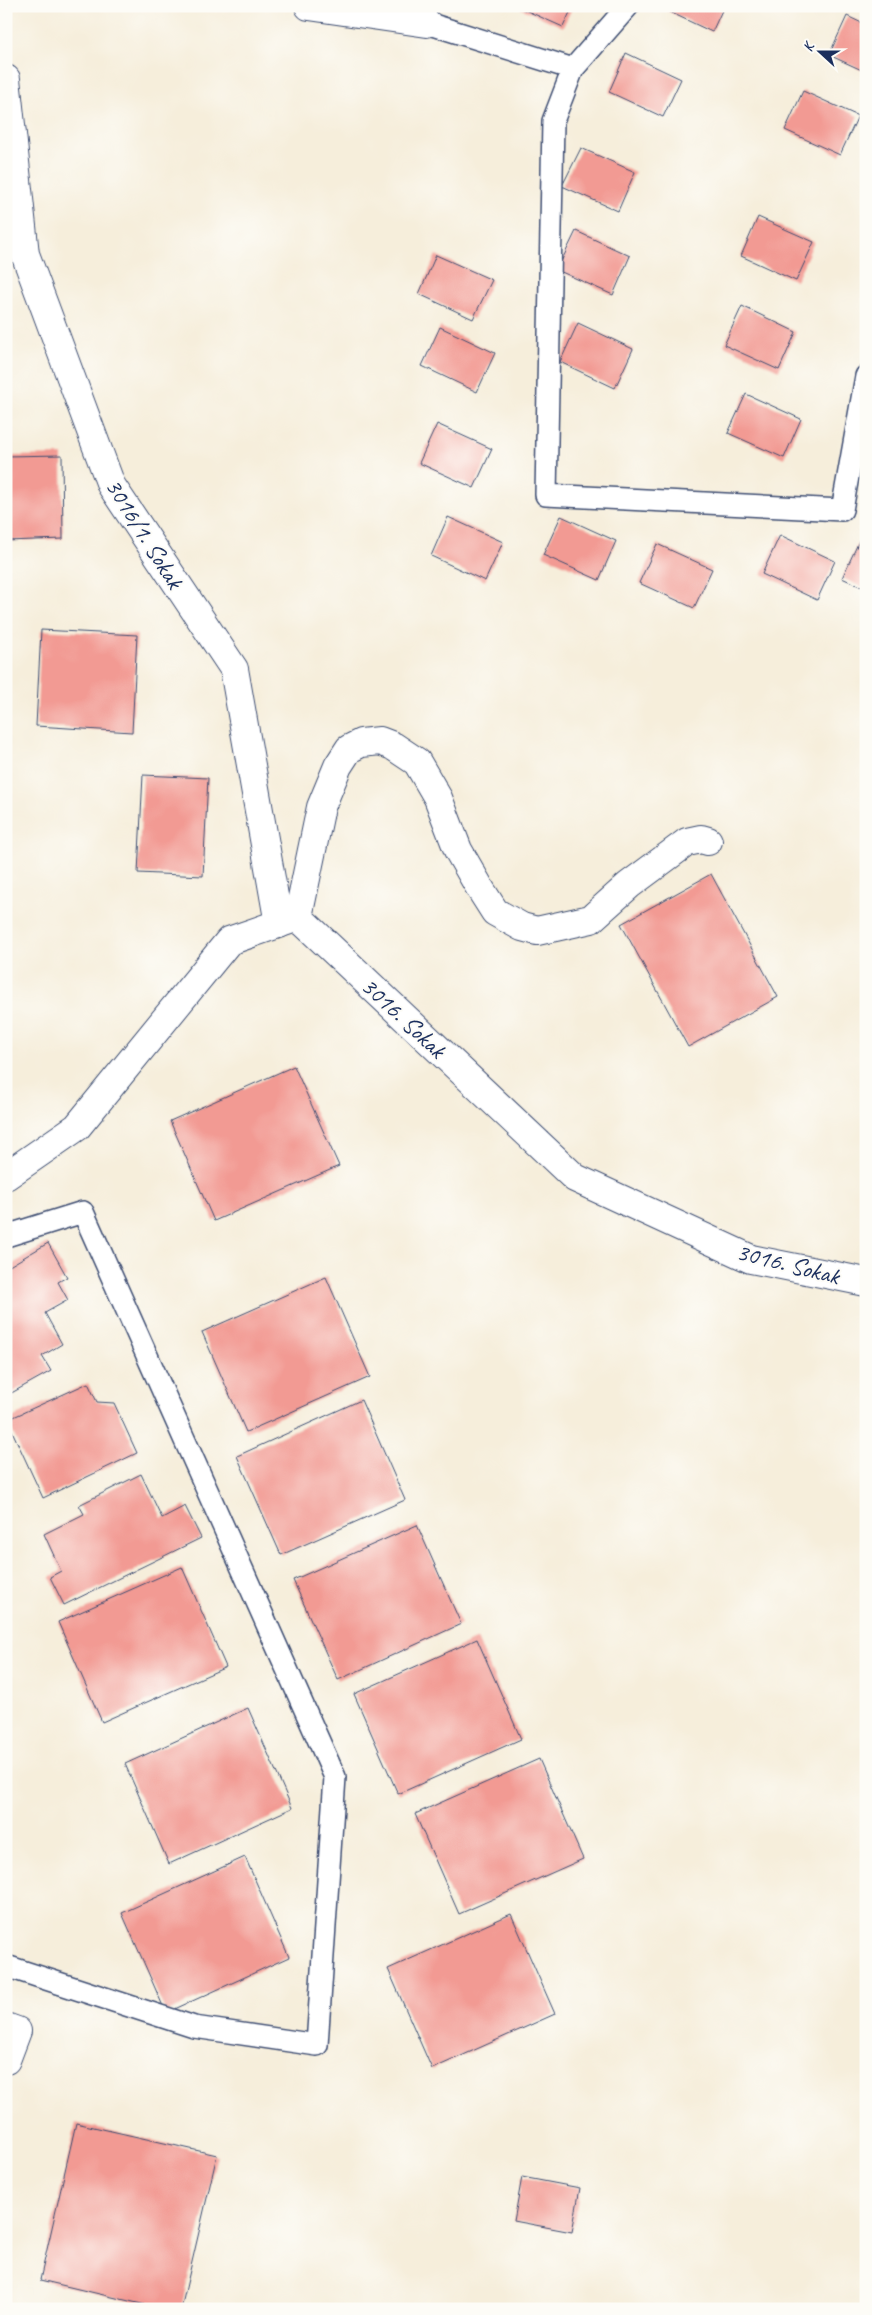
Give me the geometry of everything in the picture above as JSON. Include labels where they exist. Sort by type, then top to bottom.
[{"type":"street","points":[[309,6],[427,23]]},
{"type":"street","name":"3016/1. Sokak","points":[[6,79],[25,254],[110,485],[234,670],[288,921]]},
{"type":"street","points":[[6,1176],[77,1127],[229,941],[288,921],[321,807],[338,766],[349,749],[361,743],[380,741],[393,746],[417,762],[438,798],[458,850],[486,897],[496,912],[522,927],[537,931],[591,919],[629,885],[687,842],[701,839],[708,841]]},
{"type":"street","name":"3016. Sokak","points":[[288,921],[575,1178],[751,1258],[866,1282]]},
{"type":"street","points":[[6,2060],[11,2029]]},
{"type":"lane","points":[[628,6],[573,69],[553,121],[546,494],[842,510],[866,376]]},
{"type":"lane","points":[[427,23],[573,69]]},
{"type":"lane","points":[[6,1236],[83,1212],[335,1777],[317,2045],[194,2026],[6,1966]]},
{"type":"building","points":[[516,6],[573,6],[563,27]]},
{"type":"building","points":[[657,6],[724,6],[712,32]]},
{"type":"building","points":[[847,16],[866,25],[866,72],[829,55]]},
{"type":"building","points":[[626,53],[681,79],[663,117],[609,92]]},
{"type":"building","points":[[803,91],[858,116],[840,155],[785,130]]},
{"type":"building","points":[[581,148],[635,172],[618,211],[562,186]]},
{"type":"building","points":[[758,217],[814,242],[796,281],[741,256]]},
{"type":"building","points":[[576,231],[630,256],[613,295],[557,270]]},
{"type":"building","points":[[436,255],[492,280],[473,319],[419,294]]},
{"type":"building","points":[[742,306],[796,332],[779,370],[724,345]]},
{"type":"building","points":[[578,323],[633,349],[615,388],[560,362]]},
{"type":"building","points":[[440,327],[495,353],[477,392],[422,366]]},
{"type":"building","points":[[746,394],[801,419],[784,458],[728,433]]},
{"type":"building","points":[[437,424],[492,449],[474,488],[419,463]]},
{"type":"building","points":[[62,455],[63,539],[6,541],[6,456]]},
{"type":"building","points":[[561,516],[616,541],[599,580],[543,555]]},
{"type":"building","points":[[448,517],[503,542],[485,581],[431,556]]},
{"type":"building","points":[[780,535],[835,561],[817,600],[762,574]]},
{"type":"building","points":[[860,539],[866,541],[866,589],[842,578]]},
{"type":"building","points":[[657,544],[712,569],[694,608],[639,583]]},
{"type":"building","points":[[41,630],[137,635],[132,732],[36,726]]},
{"type":"building","points":[[143,775],[208,778],[203,876],[138,873]]},
{"type":"building","points":[[711,874],[778,997],[688,1047],[621,924]]},
{"type":"building","points":[[294,1066],[339,1166],[214,1221],[170,1121]]},
{"type":"building","points":[[48,1243],[67,1277],[58,1282],[68,1300],[45,1313],[62,1344],[42,1356],[51,1371],[6,1396],[6,1268]]},
{"type":"building","points":[[326,1277],[370,1377],[246,1432],[202,1332]]},
{"type":"building","points":[[88,1383],[97,1402],[114,1403],[137,1453],[43,1498],[7,1420]]},
{"type":"building","points":[[361,1400],[405,1500],[281,1555],[237,1456]]},
{"type":"building","points":[[141,1474],[162,1518],[185,1506],[201,1538],[64,1605],[50,1577],[61,1571],[44,1534],[84,1514],[79,1505]]},
{"type":"building","points":[[417,1525],[461,1624],[338,1680],[293,1580]]},
{"type":"building","points":[[182,1567],[226,1667],[102,1722],[58,1622]]},
{"type":"building","points":[[477,1639],[521,1739],[398,1794],[354,1694]]},
{"type":"building","points":[[248,1708],[292,1808],[169,1864],[125,1764]]},
{"type":"building","points":[[539,1759],[583,1859],[459,1914],[415,1814]]},
{"type":"building","points":[[245,1857],[289,1957],[166,2013],[122,1913]]},
{"type":"building","points":[[511,1914],[555,2014],[432,2069],[388,1969]]},
{"type":"building","points":[[76,2123],[217,2155],[181,2309],[163,2309],[40,2280]]},
{"type":"building","points":[[522,2177],[580,2188],[572,2232],[514,2221]]}]
